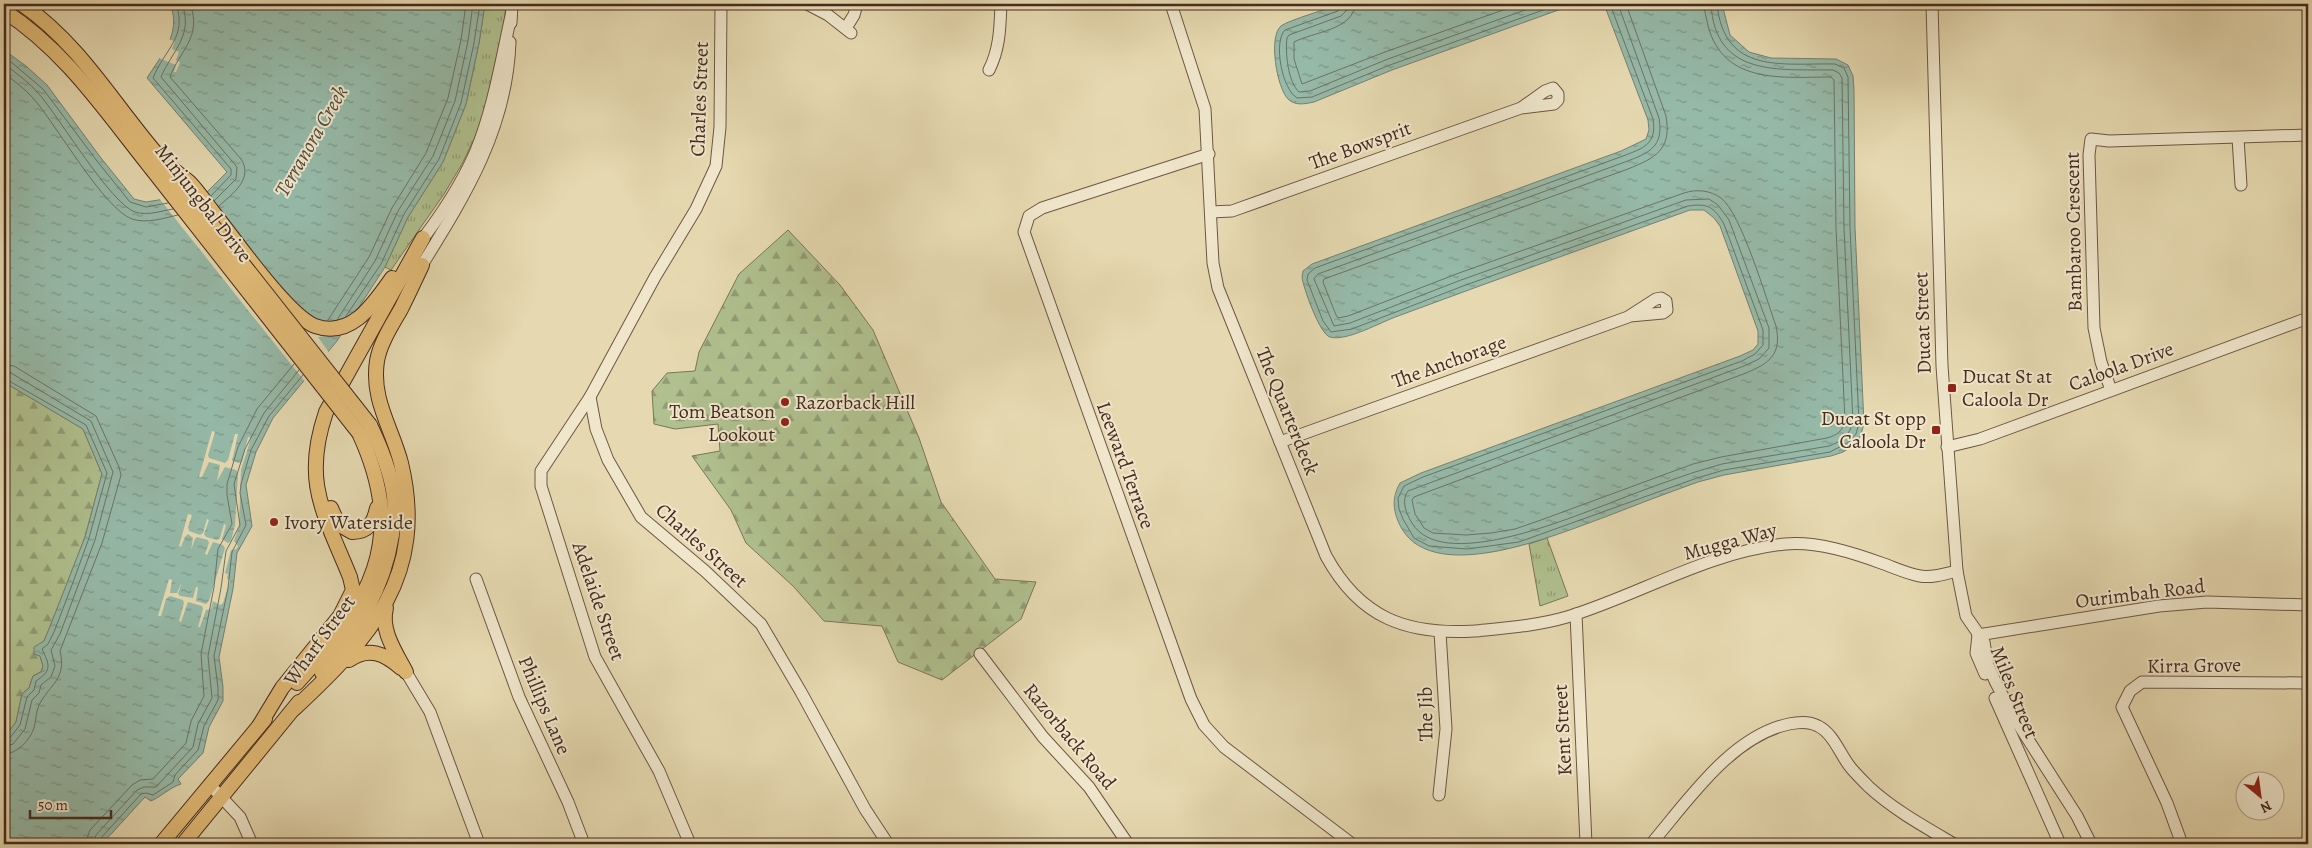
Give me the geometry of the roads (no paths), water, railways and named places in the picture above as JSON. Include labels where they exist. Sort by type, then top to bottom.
[{"type":"main road","name":"Minjungbal Drive","points":[[22,4],[63,37],[91,69],[156,164],[364,429]]},
{"type":"main road","name":"Minjungbal Drive","points":[[4,11],[40,38],[53,51],[156,164]]},
{"type":"main road","points":[[156,164],[190,183],[292,311],[316,326],[331,329],[359,319],[371,308],[394,276]]},
{"type":"main road","points":[[259,726],[282,688],[340,616],[353,590],[350,577],[318,495],[314,460],[317,443],[326,412],[423,238]]},
{"type":"main road","points":[[379,494],[374,520],[370,527],[352,532],[338,524],[327,499],[322,477],[322,454],[325,434],[332,417],[362,363],[422,265]]},
{"type":"main road","points":[[406,672],[390,640],[384,622],[389,598],[404,550],[407,506],[400,461],[380,409],[376,392],[377,359],[382,345],[422,265]]},
{"type":"main road","name":"Wharf Street","points":[[161,844],[259,726],[335,640],[360,603],[374,571],[381,539],[379,494],[364,429]]},
{"type":"main road","name":"Wharf Street","points":[[182,844],[294,709],[362,620],[378,589],[388,558],[393,524],[394,492],[389,470],[364,429]]},
{"type":"main road","points":[[338,668],[376,622],[389,598]]},
{"type":"main road","points":[[294,709],[338,668],[356,655],[371,652],[386,657],[406,672]]},
{"type":"street","name":"Charles Street","points":[[721,4],[720,128],[716,166],[696,209],[655,277],[590,397],[596,429],[608,460],[641,517],[705,571],[761,624],[801,692],[865,809],[888,844]]},
{"type":"street","points":[[807,4],[828,15],[848,30],[857,4]]},
{"type":"street","points":[[989,70],[998,43],[1001,4]]},
{"type":"street","name":"The Quarterdeck","points":[[1171,4],[1205,109],[1214,267],[1218,288],[1322,547],[1343,584],[1357,598],[1382,617],[1407,627],[1440,632],[1522,626],[1576,614]]},
{"type":"street","name":"Ducat Street","points":[[1932,4],[1942,366],[1947,447],[1957,571],[1966,616],[1978,635]]},
{"type":"street","points":[[394,276],[423,238],[475,154],[485,124],[512,10]]},
{"type":"street","points":[[422,265],[467,193],[490,140],[508,70],[512,10]]},
{"type":"street","name":"The Bowsprit","points":[[1211,212],[1232,212],[1521,108]]},
{"type":"street","name":"Bambaroo Crescent","points":[[2111,390],[2101,362],[2094,328],[2089,155],[2091,140],[2109,142],[2308,135]]},
{"type":"street","points":[[2238,138],[2241,185]]},
{"type":"street","name":"Leeward Terrace","points":[[1209,154],[1042,208],[1029,216],[1024,232],[1191,699],[1204,725],[1224,747],[1352,844]]},
{"type":"street","name":"The Anchorage","points":[[1280,442],[1630,316]]},
{"type":"street","name":"Caloola Drive","points":[[1947,447],[1980,439],[2308,318]]},
{"type":"street","name":"Adelaide Street","points":[[590,397],[541,471],[541,486],[596,657],[659,771],[690,844]]},
{"type":"street","name":"Mugga Way","points":[[1576,614],[1724,558],[1787,544],[1814,545],[1840,551],[1918,576],[1933,576],[1957,571]]},
{"type":"street","name":"Phillips Lane","points":[[476,579],[519,697],[568,802],[584,844]]},
{"type":"street","name":"Ourimbah Road","points":[[1978,635],[2159,606],[2207,602],[2308,605]]},
{"type":"street","name":"Kent Street","points":[[1576,614],[1586,844]]},
{"type":"street","name":"The Jib","points":[[1439,795],[1446,729],[1440,632]]},
{"type":"street","name":"Miles Street","points":[[1978,635],[1977,657],[2060,844]]},
{"type":"street","name":"Miles Street","points":[[1978,635],[1984,642],[1988,665],[2007,706],[2077,816],[2091,844]]},
{"type":"street","name":"Razorback Road","points":[[980,654],[1043,737],[1090,787],[1128,844]]},
{"type":"street","points":[[406,672],[430,712],[479,844]]},
{"type":"street","name":"Kirra Grove","points":[[2182,844],[2167,803],[2122,707],[2130,690],[2142,682],[2308,683]]},
{"type":"street","points":[[1651,844],[1710,775],[1738,748],[1778,726],[1802,722],[1818,726],[1830,736],[1850,767],[1877,793],[1899,810],[1954,844]]},
{"type":"street","points":[[210,784],[240,817],[252,844]]},
{"type":"water","name":"Terranora Creek","points":[[170,4],[485,4],[466,104],[443,162],[408,217],[385,267],[337,341],[273,418],[256,452],[246,485],[252,526],[237,553],[233,589],[219,657],[223,701],[209,727],[203,753],[178,779],[181,784],[151,801],[145,797],[102,844],[4,844],[4,738],[16,722],[22,694],[29,688],[33,676],[41,672],[43,666],[40,656],[34,654],[34,647],[44,641],[49,629],[85,537],[102,474],[83,429],[4,382],[4,50],[47,85],[134,199],[146,202],[207,192],[227,172],[147,78],[164,52],[172,34],[174,24]]},
{"type":"water","points":[[1342,4],[1575,4],[1392,70],[1314,102],[1294,103],[1288,99],[1280,85],[1275,51],[1277,32],[1285,23]]},
{"type":"water","points":[[1604,4],[1722,4],[1730,35],[1749,52],[1771,58],[1836,59],[1848,65],[1853,76],[1854,90],[1855,227],[1864,424],[1860,437],[1853,446],[1831,456],[1724,475],[1698,482],[1584,525],[1499,551],[1469,555],[1441,554],[1419,546],[1402,529],[1394,506],[1395,495],[1400,483],[1421,473],[1740,356],[1753,350],[1758,344],[1758,331],[1720,226],[1704,210],[1690,210],[1345,337],[1330,337],[1317,320],[1302,277],[1303,271],[1312,264],[1621,151],[1646,139],[1649,130],[1648,120]]},
{"type":"place","name":"Ducat St at Caloola Dr","points":[[1952,388]]},
{"type":"place","name":"Razorback Hill","points":[[785,402]]},
{"type":"place","name":"Tom Beatson Lookout","points":[[785,422]]},
{"type":"place","name":"Ducat St opp Caloola Dr","points":[[1936,430]]},
{"type":"place","name":"Ivory Waterside","points":[[274,522]]}]
